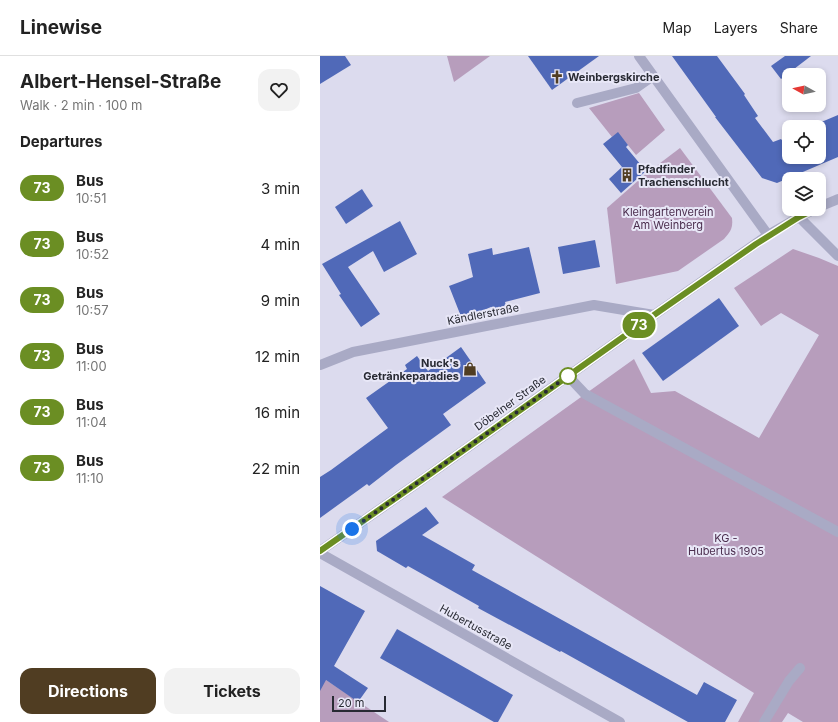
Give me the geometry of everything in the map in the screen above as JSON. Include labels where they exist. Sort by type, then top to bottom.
[{"type":"street","points":[[638,56],[768,235]]},
{"type":"street","points":[[577,103],[636,88],[653,76]]},
{"type":"street","points":[[826,204],[838,199]]},
{"type":"street","points":[[799,217],[838,256]]},
{"type":"street","name":"Döbelner Straße","points":[[320,552],[768,235],[799,217]]},
{"type":"street","name":"Kändlerstraße","points":[[320,365],[353,352],[594,305],[654,315]]},
{"type":"street","points":[[568,376],[585,394],[838,532]]},
{"type":"street","name":"Hubertusstraße","points":[[320,552],[620,722]]},
{"type":"street","points":[[764,722],[789,681],[800,668]]},
{"type":"green space","points":[[447,56],[490,56],[454,82]]},
{"type":"green space","points":[[639,93],[665,130],[636,155],[618,133],[612,137],[589,108]]},
{"type":"green space","name":"Kleingartenverein Am Weinberg","points":[[680,148],[732,218],[731,229],[724,239],[678,271],[616,284],[607,208],[647,173]]},
{"type":"green space","name":"KG - Hubertus 1905","points":[[793,249],[838,266],[838,722],[803,722],[788,713],[782,722],[738,722],[754,693],[442,497],[634,359],[651,393],[675,391],[759,438],[819,335],[781,313],[761,326],[734,288]]},
{"type":"green space","points":[[320,676],[389,722],[320,722]]},
{"type":"building","points":[[320,56],[345,56],[351,65],[320,84]]},
{"type":"building","name":"Weinbergskirche","points":[[528,56],[599,56],[552,90]]},
{"type":"building","points":[[672,56],[717,56],[745,94],[744,95],[758,116],[755,118],[773,142],[781,139],[782,140],[782,164],[822,164],[803,172],[782,172],[782,181],[777,183],[762,178]]},
{"type":"building","points":[[785,56],[811,56],[795,68],[782,68],[781,79],[771,66]]},
{"type":"building","points":[[838,115],[838,157],[826,162],[826,120]]},
{"type":"building","points":[[618,132],[628,145],[626,147],[646,171],[621,193],[609,179],[622,167],[603,144]]},
{"type":"building","points":[[362,189],[373,206],[346,224],[335,207]]},
{"type":"building","points":[[400,221],[417,254],[384,272],[373,251],[348,267],[380,314],[361,327],[339,295],[341,294],[322,264]]},
{"type":"building","points":[[595,240],[600,267],[563,274],[558,247]]},
{"type":"building","points":[[529,247],[540,293],[505,302],[507,309],[492,312],[491,307],[462,319],[449,286],[473,277],[468,254],[492,248],[493,255]]},
{"type":"building","points":[[719,298],[739,326],[663,381],[642,353]]},
{"type":"building","points":[[461,347],[486,383],[443,414],[451,425],[369,486],[367,484],[320,518],[320,477],[388,428],[366,398],[407,369],[405,365],[417,356],[428,371]]},
{"type":"building","points":[[426,507],[439,523],[422,535],[475,565],[472,570],[697,695],[704,682],[737,700],[725,722],[688,722],[561,651],[560,652],[478,608],[479,606],[408,566],[406,568],[377,551],[376,541]]},
{"type":"building","points":[[320,586],[365,611],[334,666],[368,688],[358,702],[326,680],[320,691]]},
{"type":"building","points":[[397,629],[513,695],[498,722],[494,722],[380,658]]},
{"type":"bus line","name":"73","points":[[320,551],[768,235],[801,216]]},
{"type":"place","name":"Weinbergskirche","points":[[557,77]]},
{"type":"place","name":"Pfadfinder Trachenschlucht","points":[[627,175]]},
{"type":"place","name":"Nuck's Getränkeparadies","points":[[470,369]]},
{"type":"route","points":[[352,529],[568,376]]}]
